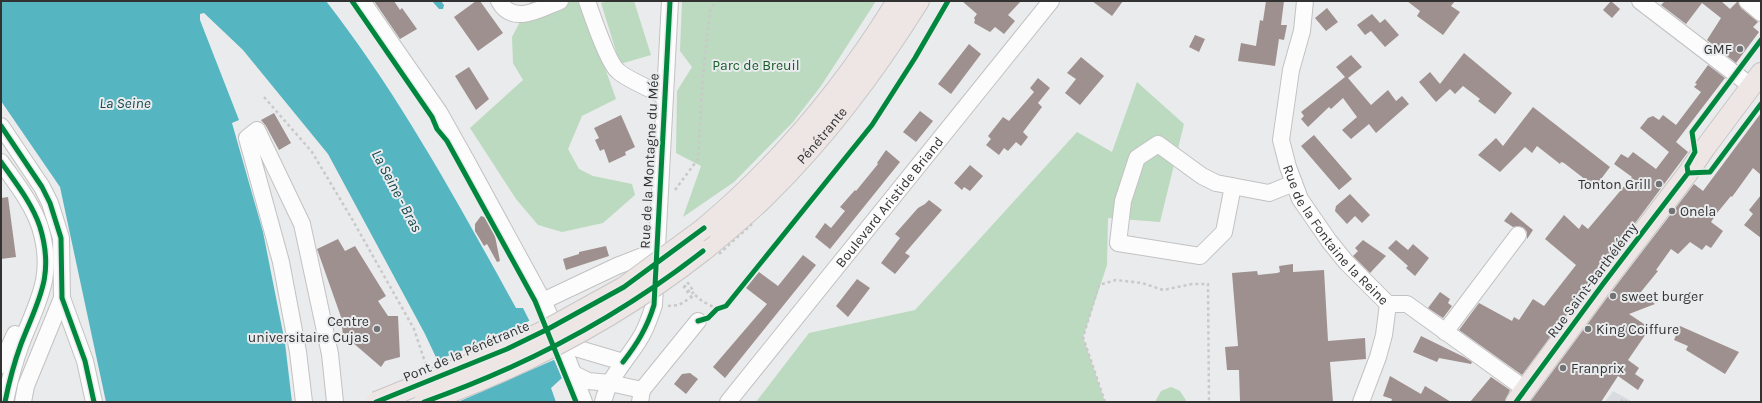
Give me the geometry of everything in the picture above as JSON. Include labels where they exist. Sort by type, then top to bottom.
[{"type":"main road","name":"Pénétrante","points":[[704,228],[733,204],[775,162],[813,118],[848,73],[897,1]]},
{"type":"main road","name":"Pénétrante","points":[[424,402],[505,369],[544,351],[604,318],[680,269],[703,251],[764,198],[820,137],[880,60],[919,1]]},
{"type":"main road","name":"Rue Saint-Barthélémy","points":[[1520,396],[1688,173],[1756,79]]},
{"type":"main road","name":"Pont de la Pénétrante","points":[[376,402],[507,350],[548,329],[624,286],[704,228]]},
{"type":"street","points":[[362,1],[439,112],[543,301],[558,334],[572,374],[584,402]]},
{"type":"street","points":[[499,1],[502,6],[514,14],[527,14],[560,1]]},
{"type":"street","points":[[587,1],[594,23],[612,62],[618,71],[664,96]]},
{"type":"street","name":"Rue de la Montagne du Mée","points":[[603,402],[606,390],[610,383],[643,335],[654,305],[670,1]]},
{"type":"street","name":"Boulevard Aristide Briand","points":[[728,402],[1051,1]]},
{"type":"street","name":"Rue de la Fontaine la Reine","points":[[1305,1],[1302,31],[1291,70],[1281,140],[1300,199],[1329,242],[1346,262],[1388,304],[1407,304],[1445,332],[1520,396]]},
{"type":"street","points":[[1640,1],[1756,79]]},
{"type":"street","points":[[1747,1],[1761,13]]},
{"type":"street","points":[[1,126],[42,187],[50,203],[61,238],[62,298],[85,361],[94,402]]},
{"type":"street","points":[[304,402],[298,352],[281,262],[248,138],[256,130],[302,224],[330,354],[335,402]]},
{"type":"street","points":[[1233,186],[1224,232],[1200,256],[1118,243],[1124,201],[1137,158],[1158,144],[1202,176],[1216,183],[1269,192],[1294,184]]},
{"type":"street","points":[[1,162],[25,197],[37,222],[46,255],[44,284],[39,304],[10,375],[5,402]]},
{"type":"street","points":[[1,365],[30,298],[36,268],[37,222]]},
{"type":"street","points":[[1445,332],[1518,235]]},
{"type":"street","points":[[543,301],[617,266],[658,250]]},
{"type":"street","points":[[23,402],[26,386],[62,298]]},
{"type":"street","points":[[1361,402],[1380,350],[1384,335],[1388,304]]},
{"type":"street","points":[[572,374],[588,381],[610,383],[641,396],[698,321]]},
{"type":"street","points":[[558,334],[579,349],[623,362]]},
{"type":"path","points":[[670,196],[698,159],[703,68],[710,11],[716,1]]},
{"type":"path","points":[[264,97],[312,152],[352,219],[414,329],[428,368]]},
{"type":"path","points":[[1106,402],[1083,337],[1099,285],[1116,280],[1142,283],[1163,290],[1192,284],[1208,284],[1209,402]]},
{"type":"path","points":[[682,282],[686,288],[691,294],[694,292],[688,284],[684,287],[692,298]]},
{"type":"path","points":[[667,299],[667,307],[679,305],[695,295],[702,301],[717,308]]},
{"type":"path","points":[[1621,402],[1623,400],[1627,402]]},
{"type":"shaded area","points":[[1613,391],[1633,402],[1605,402]]},
{"type":"green space","points":[[531,1],[581,1],[616,99],[582,116],[568,149],[579,169],[593,176],[632,184],[635,195],[603,223],[562,232],[538,225],[516,199],[470,128],[523,80],[513,63],[512,37]]},
{"type":"green space","points":[[608,1],[634,1],[651,55],[620,64],[601,3]]},
{"type":"green space","name":"Parc de Breuil","points":[[682,1],[876,1],[821,86],[793,122],[734,182],[683,217],[701,166],[676,153],[677,91],[692,67],[680,51]]},
{"type":"green space","points":[[1137,82],[1184,124],[1160,222],[1108,218],[1107,265],[1083,337],[1105,402],[756,402],[809,333],[915,310],[1077,132],[1112,152]]},
{"type":"green space","points":[[1171,387],[1180,391],[1187,402],[1155,402],[1161,391]]},
{"type":"water","name":"La Seine","points":[[1,1],[326,1],[379,74],[403,112],[450,190],[516,308],[523,308],[533,328],[545,339],[562,378],[551,388],[556,402],[457,402],[425,334],[328,154],[243,50],[204,13],[200,14],[200,20],[239,120],[232,123],[263,232],[285,343],[292,402],[106,402],[60,187],[1,101]]},
{"type":"water","points":[[432,1],[441,1],[444,5],[443,9],[439,9]]},
{"type":"pier","points":[[531,320],[534,326],[546,338],[556,359],[458,402],[454,402],[435,361],[484,342]]},
{"type":"building","points":[[374,1],[394,1],[400,10],[402,8],[417,29],[400,39]]},
{"type":"building","points":[[476,1],[480,1],[503,33],[478,51],[454,17]]},
{"type":"building","points":[[962,1],[1021,1],[1008,15],[1015,21],[1004,34],[995,27],[990,32],[974,23],[974,18],[977,14]]},
{"type":"building","points":[[1092,1],[1123,1],[1112,16]]},
{"type":"building","points":[[1266,1],[1284,1],[1281,25],[1287,25],[1284,40],[1279,39],[1275,66],[1238,61],[1241,43],[1256,46],[1260,20],[1263,21]]},
{"type":"building","points":[[1407,1],[1455,1],[1451,6],[1460,12],[1443,35],[1417,16],[1420,11]]},
{"type":"building","points":[[1611,1],[1620,9],[1612,18],[1603,10]]},
{"type":"building","points":[[1665,1],[1721,1],[1730,9],[1738,1],[1741,8],[1758,22],[1753,27],[1759,32],[1736,63],[1707,40],[1721,18],[1702,3],[1686,24],[1661,5]]},
{"type":"building","points":[[1327,8],[1338,22],[1326,31],[1315,18]]},
{"type":"building","points":[[1372,14],[1380,23],[1385,19],[1399,35],[1385,47],[1371,31],[1365,35],[1357,25]]},
{"type":"building","points":[[1195,35],[1205,39],[1199,52],[1189,47]]},
{"type":"building","points":[[969,44],[981,54],[951,94],[938,84]]},
{"type":"building","points":[[1464,53],[1512,93],[1495,114],[1478,101],[1480,99],[1463,86],[1455,94],[1450,89],[1436,102],[1419,82],[1430,72],[1440,84]]},
{"type":"building","points":[[1351,55],[1362,67],[1348,78],[1371,105],[1388,90],[1396,101],[1402,96],[1409,104],[1376,133],[1369,124],[1351,139],[1342,130],[1357,117],[1343,98],[1331,109],[1329,107],[1308,127],[1301,119],[1304,116],[1301,112],[1345,77],[1336,67]]},
{"type":"building","points":[[1081,57],[1104,76],[1080,105],[1065,93],[1076,79],[1067,73]]},
{"type":"building","points":[[1708,65],[1725,78],[1676,142],[1688,152],[1522,375],[1459,330],[1479,303],[1512,321],[1514,317],[1519,320],[1533,299],[1544,306],[1576,265],[1545,239],[1564,215],[1579,229],[1582,224],[1588,229],[1632,177],[1614,164],[1621,154],[1628,158],[1633,152],[1656,169],[1669,152],[1640,128],[1648,118],[1653,116],[1659,120],[1663,115],[1676,125],[1701,92],[1694,87],[1697,84],[1695,83]]},
{"type":"building","points":[[469,67],[489,99],[476,110],[455,76]]},
{"type":"building","points":[[1038,78],[1050,88],[1038,103],[1042,107],[1023,132],[1028,137],[1021,146],[1016,142],[1008,151],[1004,148],[999,155],[986,145],[991,139],[988,136],[1003,117],[1009,121],[1034,92],[1030,88]]},
{"type":"building","points":[[1533,107],[1610,167],[1595,187],[1564,163],[1561,162],[1560,164],[1537,146],[1532,153],[1525,147],[1500,172],[1478,155],[1496,138],[1503,146]]},
{"type":"building","points":[[920,111],[933,121],[916,142],[903,132]]},
{"type":"building","points":[[274,113],[291,143],[279,150],[266,126],[261,120]]},
{"type":"building","points":[[1761,113],[1761,175],[1753,168],[1732,197],[1731,196],[1717,213],[1711,222],[1723,231],[1711,248],[1706,245],[1702,250],[1690,242],[1678,254],[1671,249],[1656,270],[1658,271],[1640,293],[1655,304],[1629,314],[1650,328],[1628,360],[1639,368],[1635,374],[1644,380],[1638,390],[1618,376],[1601,402],[1530,402],[1612,291],[1694,184],[1703,191]]},
{"type":"building","points":[[621,115],[635,147],[625,152],[626,155],[609,163],[604,149],[600,151],[595,140],[599,138],[594,128]]},
{"type":"building","points":[[1314,135],[1352,179],[1339,190],[1301,146]]},
{"type":"building","points":[[886,150],[900,162],[830,249],[815,237],[825,223],[831,228],[845,211],[840,207],[855,190],[856,191],[878,164],[877,163]]},
{"type":"building","points":[[970,165],[983,176],[970,191],[964,187],[962,190],[954,183]]},
{"type":"building","points":[[1350,194],[1370,215],[1362,223],[1355,216],[1347,224],[1335,211],[1336,206]]},
{"type":"building","points":[[1761,195],[1761,238],[1744,225],[1753,214],[1749,210]]},
{"type":"building","points":[[8,197],[16,257],[1,259],[1,198]]},
{"type":"building","points":[[929,200],[942,210],[905,253],[910,256],[895,274],[881,263],[900,238],[895,234],[918,208]]},
{"type":"building","points":[[1511,212],[1533,230],[1527,239],[1527,232],[1524,228],[1519,226],[1513,227],[1504,221]]},
{"type":"building","points":[[481,216],[487,218],[494,231],[500,261],[497,262],[487,244],[484,246],[475,231],[475,224]]},
{"type":"building","points":[[338,239],[345,251],[355,246],[386,296],[378,301],[388,316],[398,316],[400,357],[385,361],[381,367],[343,336],[341,317],[317,249]]},
{"type":"building","points":[[1363,240],[1386,256],[1370,273],[1353,256],[1358,251],[1355,248]]},
{"type":"building","points":[[1396,240],[1408,250],[1413,244],[1429,258],[1415,276],[1406,268],[1408,266],[1388,248]]},
{"type":"building","points":[[606,246],[609,256],[566,270],[563,259],[579,254],[579,252]]},
{"type":"building","points":[[803,255],[816,265],[725,378],[713,367],[767,304],[746,288],[759,272],[778,286]]},
{"type":"building","points":[[1293,264],[1293,272],[1324,270],[1328,341],[1365,338],[1366,359],[1330,362],[1333,402],[1240,402],[1239,370],[1227,370],[1225,347],[1238,346],[1232,273],[1257,271],[1258,275],[1277,273],[1280,272],[1279,266]]},
{"type":"building","points":[[857,279],[870,288],[848,317],[836,306]]},
{"type":"building","points":[[1440,292],[1450,299],[1448,303],[1452,306],[1443,318],[1428,308]]},
{"type":"building","points":[[1680,326],[1739,352],[1725,374],[1686,350],[1688,346],[1674,340]]},
{"type":"building","points":[[1421,336],[1464,357],[1472,362],[1471,364],[1439,358],[1437,362],[1413,352]]},
{"type":"building","points":[[690,373],[698,379],[686,394],[674,384],[682,374]]},
{"type":"building","points":[[1390,376],[1421,394],[1425,386],[1451,402],[1391,402],[1392,399],[1383,396]]},
{"type":"building","points":[[1491,377],[1510,390],[1505,402],[1470,402]]},
{"type":"cycle path","points":[[352,1],[432,117],[437,129],[447,141],[535,301],[576,402]]},
{"type":"cycle path","points":[[623,362],[641,335],[654,305],[670,1]]},
{"type":"cycle path","points":[[698,321],[708,318],[717,309],[726,306],[872,125],[915,58],[948,1]]},
{"type":"cycle path","points":[[1688,173],[1687,166],[1695,152],[1692,132],[1761,40]]},
{"type":"cycle path","points":[[1688,173],[1710,172],[1761,104]]},
{"type":"cycle path","points":[[1,126],[42,187],[50,203],[61,238],[62,298],[85,361],[94,402]]},
{"type":"cycle path","points":[[1,162],[23,193],[37,218],[44,244],[46,260],[45,274],[38,301],[16,358],[5,402]]},
{"type":"cycle path","points":[[1516,402],[1603,284],[1688,173]]},
{"type":"cycle path","points":[[376,402],[507,349],[548,329],[624,287],[704,228]]},
{"type":"cycle path","points":[[424,402],[498,373],[570,338],[638,297],[703,251]]},
{"type":"place","name":"GMF","points":[[1740,49]]},
{"type":"place","name":"Tonton Grill","points":[[1659,184]]},
{"type":"place","name":"Onela","points":[[1672,211]]},
{"type":"place","name":"sweet burger","points":[[1613,296]]},
{"type":"place","name":"Centre universitaire Cujas","points":[[377,329]]},
{"type":"place","name":"King Coiffure","points":[[1588,329]]},
{"type":"place","name":"Franprix","points":[[1563,368]]},
{"type":"water label","name":"La Seine - Bras","points":[[397,191]]}]
